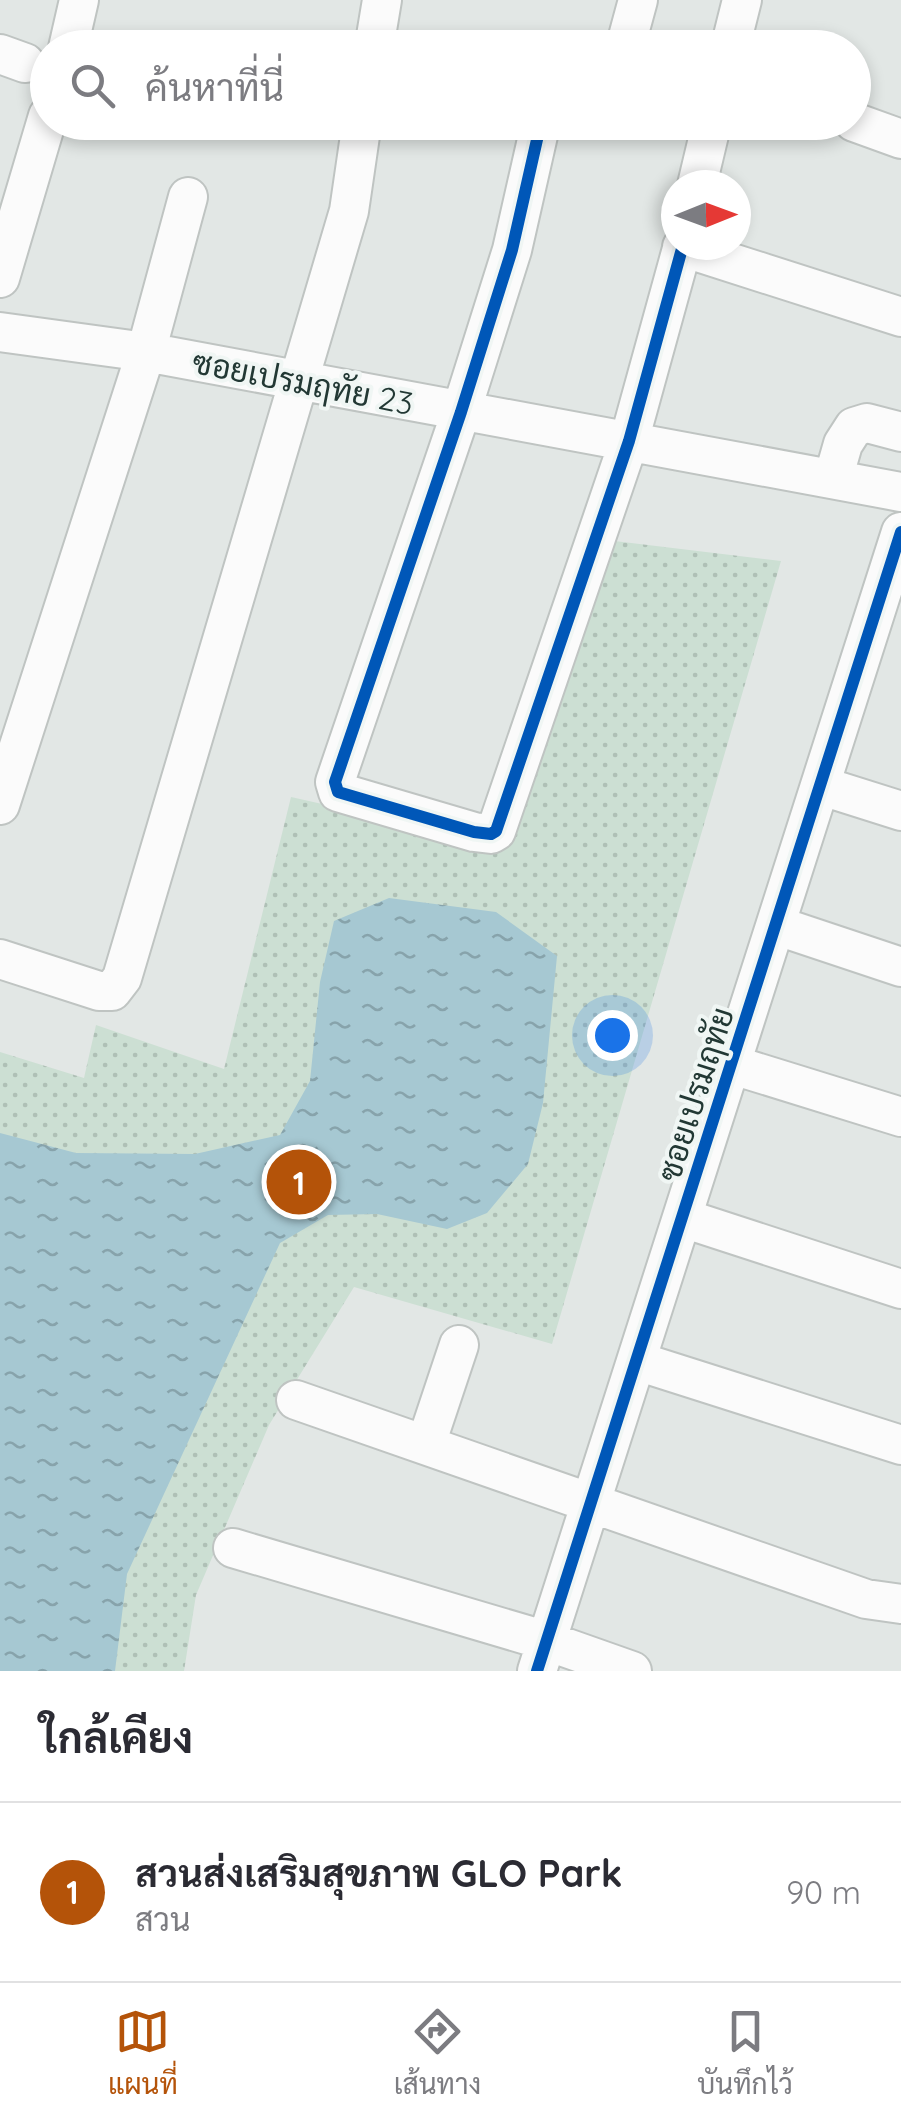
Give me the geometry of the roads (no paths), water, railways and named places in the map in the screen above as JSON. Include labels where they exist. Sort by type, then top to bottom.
[{"type":"street","points":[[72,30],[79,0]]},
{"type":"street","points":[[377,30],[382,0]]},
{"type":"street","points":[[630,30],[638,0]]},
{"type":"street","points":[[734,30],[742,0]]},
{"type":"street","points":[[871,128],[901,138]]},
{"type":"street","points":[[0,278],[41,140]]},
{"type":"street","points":[[0,959],[99,990],[112,991],[122,978],[349,210],[359,140]]},
{"type":"street","points":[[536,140],[512,250],[335,788],[338,792],[474,832],[496,831],[629,441],[678,260]]},
{"type":"street","points":[[701,170],[708,140]]},
{"type":"street","points":[[0,805],[146,352],[188,196]]},
{"type":"street","points":[[725,260],[901,317]]},
{"type":"street","name":"ซอยเปรมฤทัย 23","points":[[0,332],[146,352],[901,492]]},
{"type":"street","points":[[833,479],[843,444],[854,427],[867,424],[901,432]]},
{"type":"street","name":"ซอยเปรมฤทัย","points":[[542,1656],[822,786],[886,636],[901,532]]},
{"type":"street","points":[[822,786],[901,811]]},
{"type":"street","points":[[778,926],[901,966]]},
{"type":"street","points":[[733,1065],[901,1117]]},
{"type":"street","points":[[683,1218],[901,1290]]},
{"type":"street","points":[[426,1444],[459,1345]]},
{"type":"street","points":[[637,1361],[901,1445]]},
{"type":"street","points":[[296,1400],[866,1599],[901,1604]]},
{"type":"street","points":[[233,1548],[542,1656],[632,1671]]},
{"type":"water","points":[[389,898],[496,912],[557,956],[543,1103],[528,1164],[487,1213],[447,1229],[377,1214],[328,1215],[280,1243],[127,1574],[115,1671],[0,1671],[0,1133],[76,1153],[195,1154],[280,1135],[310,1081],[320,982],[334,921]]},
{"type":"place","name":"สวนส่งเสริมสุขภาพ GLO Park","points":[[299,1182]]}]
